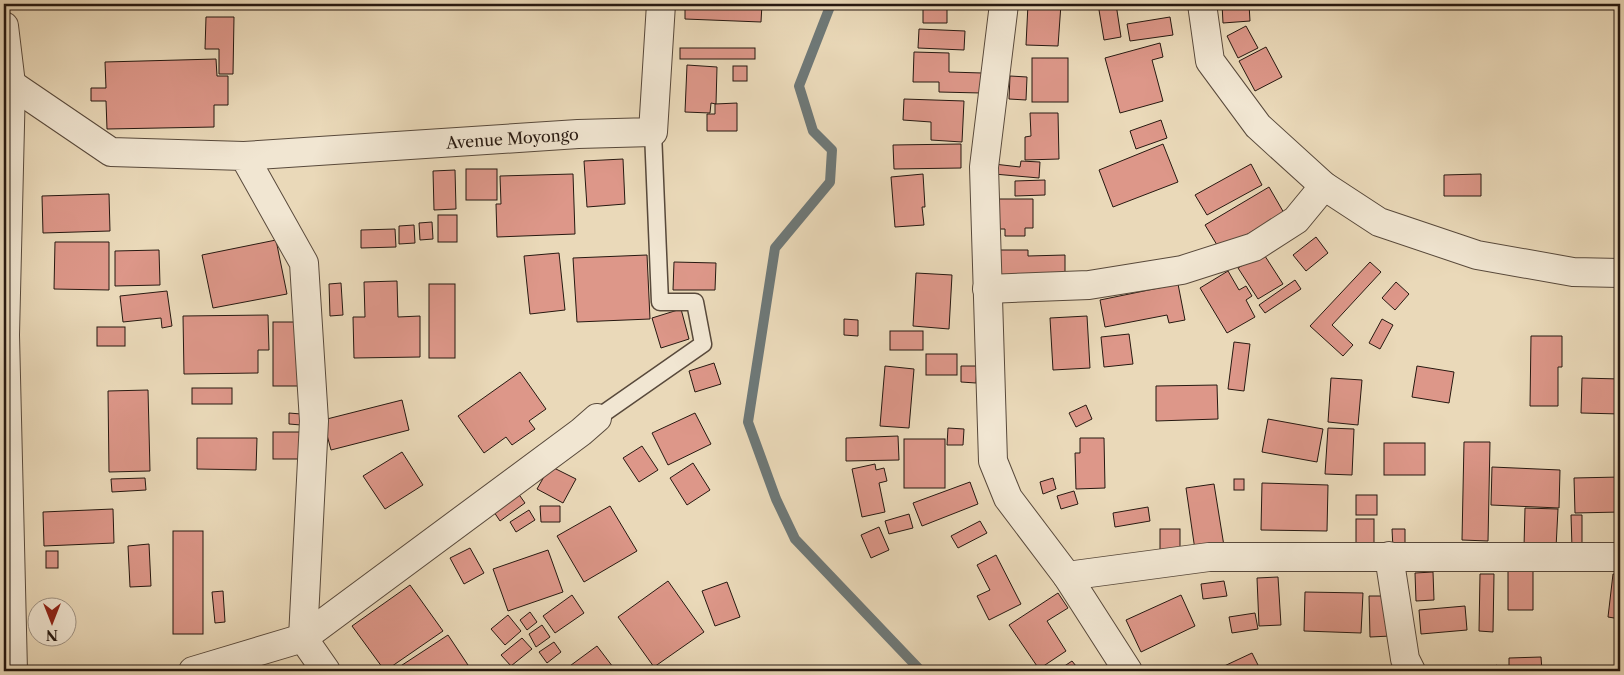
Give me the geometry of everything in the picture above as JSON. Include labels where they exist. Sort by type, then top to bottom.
[{"type":"street","points":[[653,132],[661,4]]},
{"type":"street","points":[[1004,4],[984,166],[993,461],[1008,498],[1067,576],[1128,671]]},
{"type":"street","points":[[1202,4],[1210,61],[1258,126],[1324,186],[1379,222],[1476,255],[1573,272],[1620,273]]},
{"type":"street","points":[[4,26],[7,83],[4,335],[12,671]]},
{"type":"street","name":"Avenue Moyongo","points":[[7,83],[112,152],[244,156],[578,134],[653,132]]},
{"type":"street","points":[[244,156],[304,263],[314,421],[303,638],[326,671]]},
{"type":"street","points":[[987,289],[1089,285],[1182,270],[1254,246],[1296,220],[1324,186]]},
{"type":"street","points":[[193,671],[303,638],[581,432],[597,418]]},
{"type":"street","points":[[1067,576],[1210,558],[1389,556],[1620,557]]},
{"type":"street","points":[[1389,556],[1406,659],[1411,671]]},
{"type":"lane","points":[[597,418],[703,344],[695,302],[660,302],[653,132]]},
{"type":"building","points":[[685,4],[762,4],[761,22],[685,19]]},
{"type":"building","points":[[913,4],[947,4],[947,23],[923,23],[923,6],[913,7]]},
{"type":"building","points":[[961,4],[992,4],[992,8],[961,9]]},
{"type":"building","points":[[1028,4],[1061,4],[1058,46],[1026,45]]},
{"type":"building","points":[[1098,4],[1116,4],[1121,37],[1104,40]]},
{"type":"building","points":[[1222,4],[1249,4],[1250,21],[1223,23]]},
{"type":"building","points":[[206,17],[234,17],[233,74],[219,74],[219,49],[205,49]]},
{"type":"building","points":[[1170,17],[1173,35],[1130,41],[1127,24]]},
{"type":"building","points":[[1246,26],[1258,48],[1238,58],[1227,36]]},
{"type":"building","points":[[919,29],[965,31],[964,50],[918,48]]},
{"type":"building","points":[[1160,43],[1163,57],[1152,60],[1163,101],[1120,113],[1105,58]]},
{"type":"building","points":[[1266,47],[1282,77],[1255,91],[1239,61]]},
{"type":"building","points":[[680,48],[755,48],[755,59],[680,59]]},
{"type":"building","points":[[914,52],[949,53],[949,72],[982,73],[981,93],[939,92],[939,82],[913,82]]},
{"type":"building","points":[[1032,58],[1068,58],[1068,102],[1032,102]]},
{"type":"building","points":[[216,59],[217,76],[228,76],[228,105],[214,105],[214,127],[107,129],[106,101],[91,101],[91,88],[106,88],[105,62]]},
{"type":"building","points":[[687,65],[717,67],[716,104],[711,103],[710,113],[685,112]]},
{"type":"building","points":[[733,66],[747,66],[747,81],[733,81]]},
{"type":"building","points":[[1010,76],[1027,77],[1026,100],[1009,99]]},
{"type":"building","points":[[904,99],[964,101],[962,142],[931,140],[931,122],[903,120]]},
{"type":"building","points":[[737,103],[737,131],[707,131],[707,114],[715,114],[715,104]]},
{"type":"building","points":[[1030,113],[1058,113],[1059,159],[1025,160],[1025,137],[1031,136]]},
{"type":"building","points":[[1161,120],[1167,138],[1136,149],[1130,131]]},
{"type":"building","points":[[961,144],[961,168],[894,169],[893,145]]},
{"type":"building","points":[[1163,144],[1178,182],[1113,207],[1099,170]]},
{"type":"building","points":[[623,159],[625,204],[587,207],[584,161]]},
{"type":"building","points":[[1021,161],[1040,162],[1039,178],[994,174],[994,164],[1020,167]]},
{"type":"building","points":[[1251,164],[1262,185],[1207,215],[1195,195]]},
{"type":"building","points":[[466,169],[497,169],[497,200],[466,200]]},
{"type":"building","points":[[455,170],[456,209],[434,210],[433,171]]},
{"type":"building","points":[[573,174],[575,234],[497,237],[496,204],[501,204],[500,176]]},
{"type":"building","points":[[923,174],[925,207],[922,207],[924,225],[895,227],[891,177]]},
{"type":"building","points":[[1481,174],[1481,196],[1444,196],[1444,175]]},
{"type":"building","points":[[1045,180],[1045,195],[1015,196],[1015,181]]},
{"type":"building","points":[[1269,187],[1284,213],[1220,250],[1205,225]]},
{"type":"building","points":[[109,194],[110,231],[43,233],[42,196]]},
{"type":"building","points":[[994,199],[1033,199],[1033,228],[1025,228],[1025,236],[1005,236],[1005,229],[994,229]]},
{"type":"building","points":[[438,215],[457,215],[457,242],[438,242]]},
{"type":"building","points":[[432,222],[433,239],[420,240],[419,223]]},
{"type":"building","points":[[414,225],[415,243],[399,244],[399,226]]},
{"type":"building","points":[[395,229],[396,247],[361,248],[361,230]]},
{"type":"building","points":[[1316,237],[1328,253],[1306,271],[1293,255]]},
{"type":"building","points":[[276,240],[287,294],[213,308],[202,255]]},
{"type":"building","points":[[55,242],[109,242],[109,290],[54,289]]},
{"type":"building","points":[[159,250],[160,285],[115,286],[115,251]]},
{"type":"building","points":[[998,250],[1028,250],[1028,256],[1065,255],[1065,280],[999,281]]},
{"type":"building","points":[[559,253],[565,310],[530,314],[524,256]]},
{"type":"building","points":[[1263,253],[1283,284],[1258,299],[1238,268]]},
{"type":"building","points":[[647,255],[650,319],[577,322],[573,258]]},
{"type":"building","points":[[674,262],[716,263],[715,290],[673,290]]},
{"type":"building","points":[[1370,262],[1381,272],[1332,325],[1353,345],[1343,356],[1310,326]]},
{"type":"building","points":[[1228,271],[1239,290],[1246,286],[1252,296],[1246,300],[1255,317],[1227,333],[1200,288]]},
{"type":"building","points":[[916,273],[952,275],[949,329],[913,326]]},
{"type":"building","points":[[1295,280],[1301,289],[1265,313],[1259,305]]},
{"type":"building","points":[[397,281],[398,317],[420,316],[420,357],[354,358],[353,317],[365,317],[364,282]]},
{"type":"building","points":[[1396,282],[1409,294],[1395,310],[1382,298]]},
{"type":"building","points":[[341,283],[343,315],[330,316],[329,284]]},
{"type":"building","points":[[429,284],[455,284],[455,358],[429,358]]},
{"type":"building","points":[[1178,284],[1185,320],[1169,323],[1167,315],[1105,327],[1100,300]]},
{"type":"building","points":[[167,291],[172,326],[162,328],[161,318],[123,322],[120,296]]},
{"type":"building","points":[[681,309],[689,339],[661,348],[652,318]]},
{"type":"building","points":[[268,315],[269,350],[258,350],[258,373],[184,374],[183,316]]},
{"type":"building","points":[[1087,316],[1090,368],[1053,370],[1050,318]]},
{"type":"building","points":[[844,319],[858,320],[858,336],[844,335]]},
{"type":"building","points":[[1382,319],[1393,325],[1380,349],[1369,343]]},
{"type":"building","points":[[273,322],[302,322],[302,386],[273,386]]},
{"type":"building","points":[[97,327],[125,327],[125,346],[97,346]]},
{"type":"building","points":[[890,331],[923,331],[923,350],[890,350]]},
{"type":"building","points":[[1129,334],[1133,364],[1104,367],[1101,337]]},
{"type":"building","points":[[1531,336],[1562,336],[1562,367],[1558,367],[1558,406],[1530,406]]},
{"type":"building","points":[[1234,342],[1250,344],[1244,391],[1228,389]]},
{"type":"building","points":[[926,354],[957,354],[957,375],[926,375]]},
{"type":"building","points":[[714,363],[721,384],[695,392],[689,371]]},
{"type":"building","points":[[885,366],[914,369],[909,428],[880,426]]},
{"type":"building","points":[[961,366],[977,366],[976,383],[961,382]]},
{"type":"building","points":[[1417,366],[1454,372],[1449,403],[1412,397]]},
{"type":"building","points":[[520,372],[546,409],[529,421],[535,429],[512,445],[506,437],[484,453],[458,416]]},
{"type":"building","points":[[1331,378],[1362,380],[1358,425],[1328,422]]},
{"type":"building","points":[[1582,378],[1620,379],[1620,414],[1581,413]]},
{"type":"building","points":[[1217,385],[1218,419],[1156,421],[1156,386]]},
{"type":"building","points":[[192,388],[232,388],[232,404],[192,404]]},
{"type":"building","points":[[148,390],[150,471],[109,472],[108,391]]},
{"type":"building","points":[[402,400],[409,430],[331,450],[323,420]]},
{"type":"building","points":[[1086,405],[1092,419],[1076,427],[1069,413]]},
{"type":"building","points":[[289,413],[301,414],[301,425],[289,424]]},
{"type":"building","points":[[695,413],[711,444],[668,465],[652,433]]},
{"type":"building","points":[[1268,419],[1323,429],[1317,462],[1262,452]]},
{"type":"building","points":[[948,428],[964,429],[963,445],[947,445]]},
{"type":"building","points":[[1328,428],[1354,429],[1352,475],[1325,474]]},
{"type":"building","points":[[273,432],[301,432],[301,459],[273,459]]},
{"type":"building","points":[[898,436],[899,460],[846,461],[846,438]]},
{"type":"building","points":[[197,438],[257,438],[256,470],[197,469]]},
{"type":"building","points":[[1080,438],[1104,438],[1105,488],[1076,489],[1075,453],[1080,453]]},
{"type":"building","points":[[904,439],[945,439],[945,488],[904,488]]},
{"type":"building","points":[[1464,442],[1490,442],[1488,541],[1462,540]]},
{"type":"building","points":[[1384,443],[1425,443],[1425,475],[1384,475]]},
{"type":"building","points":[[642,446],[658,470],[639,482],[623,458]]},
{"type":"building","points":[[402,452],[423,485],[385,509],[363,476]]},
{"type":"building","points":[[693,463],[710,490],[687,505],[670,478]]},
{"type":"building","points":[[875,464],[876,470],[884,468],[887,481],[879,483],[885,512],[862,517],[852,469]]},
{"type":"building","points":[[550,466],[576,479],[563,503],[537,489]]},
{"type":"building","points":[[1492,467],[1560,470],[1559,508],[1491,505]]},
{"type":"building","points":[[1620,477],[1620,512],[1575,513],[1574,478]]},
{"type":"building","points":[[145,478],[146,490],[112,492],[111,479]]},
{"type":"building","points":[[1053,478],[1056,489],[1043,494],[1040,482]]},
{"type":"building","points":[[1234,479],[1244,479],[1244,490],[1234,490]]},
{"type":"building","points":[[970,482],[978,504],[922,526],[913,503]]},
{"type":"building","points":[[1262,483],[1328,485],[1327,531],[1261,530]]},
{"type":"building","points":[[1214,484],[1224,546],[1195,550],[1186,488]]},
{"type":"building","points":[[515,489],[525,503],[500,521],[490,506]]},
{"type":"building","points":[[1074,491],[1078,504],[1061,509],[1057,496]]},
{"type":"building","points":[[1356,495],[1377,495],[1377,515],[1356,515]]},
{"type":"building","points":[[540,506],[560,506],[560,522],[541,522]]},
{"type":"building","points":[[610,506],[637,551],[584,582],[557,536]]},
{"type":"building","points":[[1148,507],[1150,521],[1115,527],[1113,513]]},
{"type":"building","points":[[1525,508],[1558,509],[1556,548],[1524,547]]},
{"type":"building","points":[[113,509],[114,543],[44,546],[43,512]]},
{"type":"building","points":[[529,510],[535,520],[516,532],[510,522]]},
{"type":"building","points":[[909,514],[913,528],[889,534],[885,521]]},
{"type":"building","points":[[1571,515],[1582,515],[1582,548],[1572,548]]},
{"type":"building","points":[[1356,519],[1374,519],[1374,548],[1356,548]]},
{"type":"building","points":[[980,521],[987,533],[958,548],[951,536]]},
{"type":"building","points":[[879,527],[889,550],[871,558],[861,535]]},
{"type":"building","points":[[1160,529],[1180,529],[1180,552],[1160,552]]},
{"type":"building","points":[[1392,529],[1405,529],[1405,549],[1393,549]]},
{"type":"building","points":[[173,531],[203,531],[203,634],[173,634]]},
{"type":"building","points":[[149,544],[151,586],[130,587],[128,546]]},
{"type":"building","points":[[470,548],[484,573],[464,584],[450,558]]},
{"type":"building","points":[[548,550],[563,592],[508,611],[493,569]]},
{"type":"building","points":[[46,551],[58,551],[58,568],[46,568]]},
{"type":"building","points":[[996,555],[1021,604],[989,620],[977,596],[990,590],[977,565]]},
{"type":"building","points":[[1508,566],[1533,567],[1533,610],[1508,610]]},
{"type":"building","points":[[1433,572],[1434,600],[1416,601],[1415,573]]},
{"type":"building","points":[[1480,574],[1494,574],[1493,632],[1479,631]]},
{"type":"building","points":[[1613,574],[1620,575],[1620,619],[1608,617]]},
{"type":"building","points":[[1278,577],[1281,625],[1259,626],[1257,578]]},
{"type":"building","points":[[668,581],[704,632],[654,667],[618,617]]},
{"type":"building","points":[[1224,581],[1227,596],[1203,599],[1201,584]]},
{"type":"building","points":[[727,582],[740,617],[715,626],[702,591]]},
{"type":"building","points":[[410,585],[443,631],[385,671],[352,626]]},
{"type":"building","points":[[223,591],[225,622],[215,623],[212,592]]},
{"type":"building","points":[[1305,592],[1363,593],[1361,633],[1304,631]]},
{"type":"building","points":[[1058,593],[1068,608],[1047,621],[1066,651],[1039,669],[1009,625]]},
{"type":"building","points":[[572,595],[584,613],[555,633],[543,616]]},
{"type":"building","points":[[1181,595],[1195,626],[1141,652],[1126,620]]},
{"type":"building","points":[[1369,596],[1391,596],[1391,636],[1370,637]]},
{"type":"building","points":[[1465,606],[1467,630],[1421,634],[1419,610]]},
{"type":"building","points":[[530,612],[537,622],[527,630],[520,620]]},
{"type":"building","points":[[1255,613],[1258,629],[1232,633],[1229,617]]},
{"type":"building","points":[[508,615],[521,631],[505,645],[491,629]]},
{"type":"building","points":[[542,625],[550,637],[536,647],[529,634]]},
{"type":"building","points":[[448,635],[472,671],[393,671]]},
{"type":"building","points":[[522,638],[532,649],[511,666],[501,655]]},
{"type":"building","points":[[554,642],[561,652],[547,663],[539,652]]},
{"type":"building","points":[[597,646],[616,671],[563,671]]},
{"type":"building","points":[[1252,653],[1261,671],[1222,671],[1220,668]]},
{"type":"building","points":[[1541,657],[1542,671],[1509,671],[1509,658]]},
{"type":"building","points":[[1072,661],[1080,671],[1057,671]]},
{"type":"building","points":[[1497,665],[1500,671],[1487,671]]},
{"type":"waterway","points":[[831,4],[799,86],[813,131],[832,150],[830,182],[775,248],[748,422],[776,499],[795,539],[921,671]]}]
